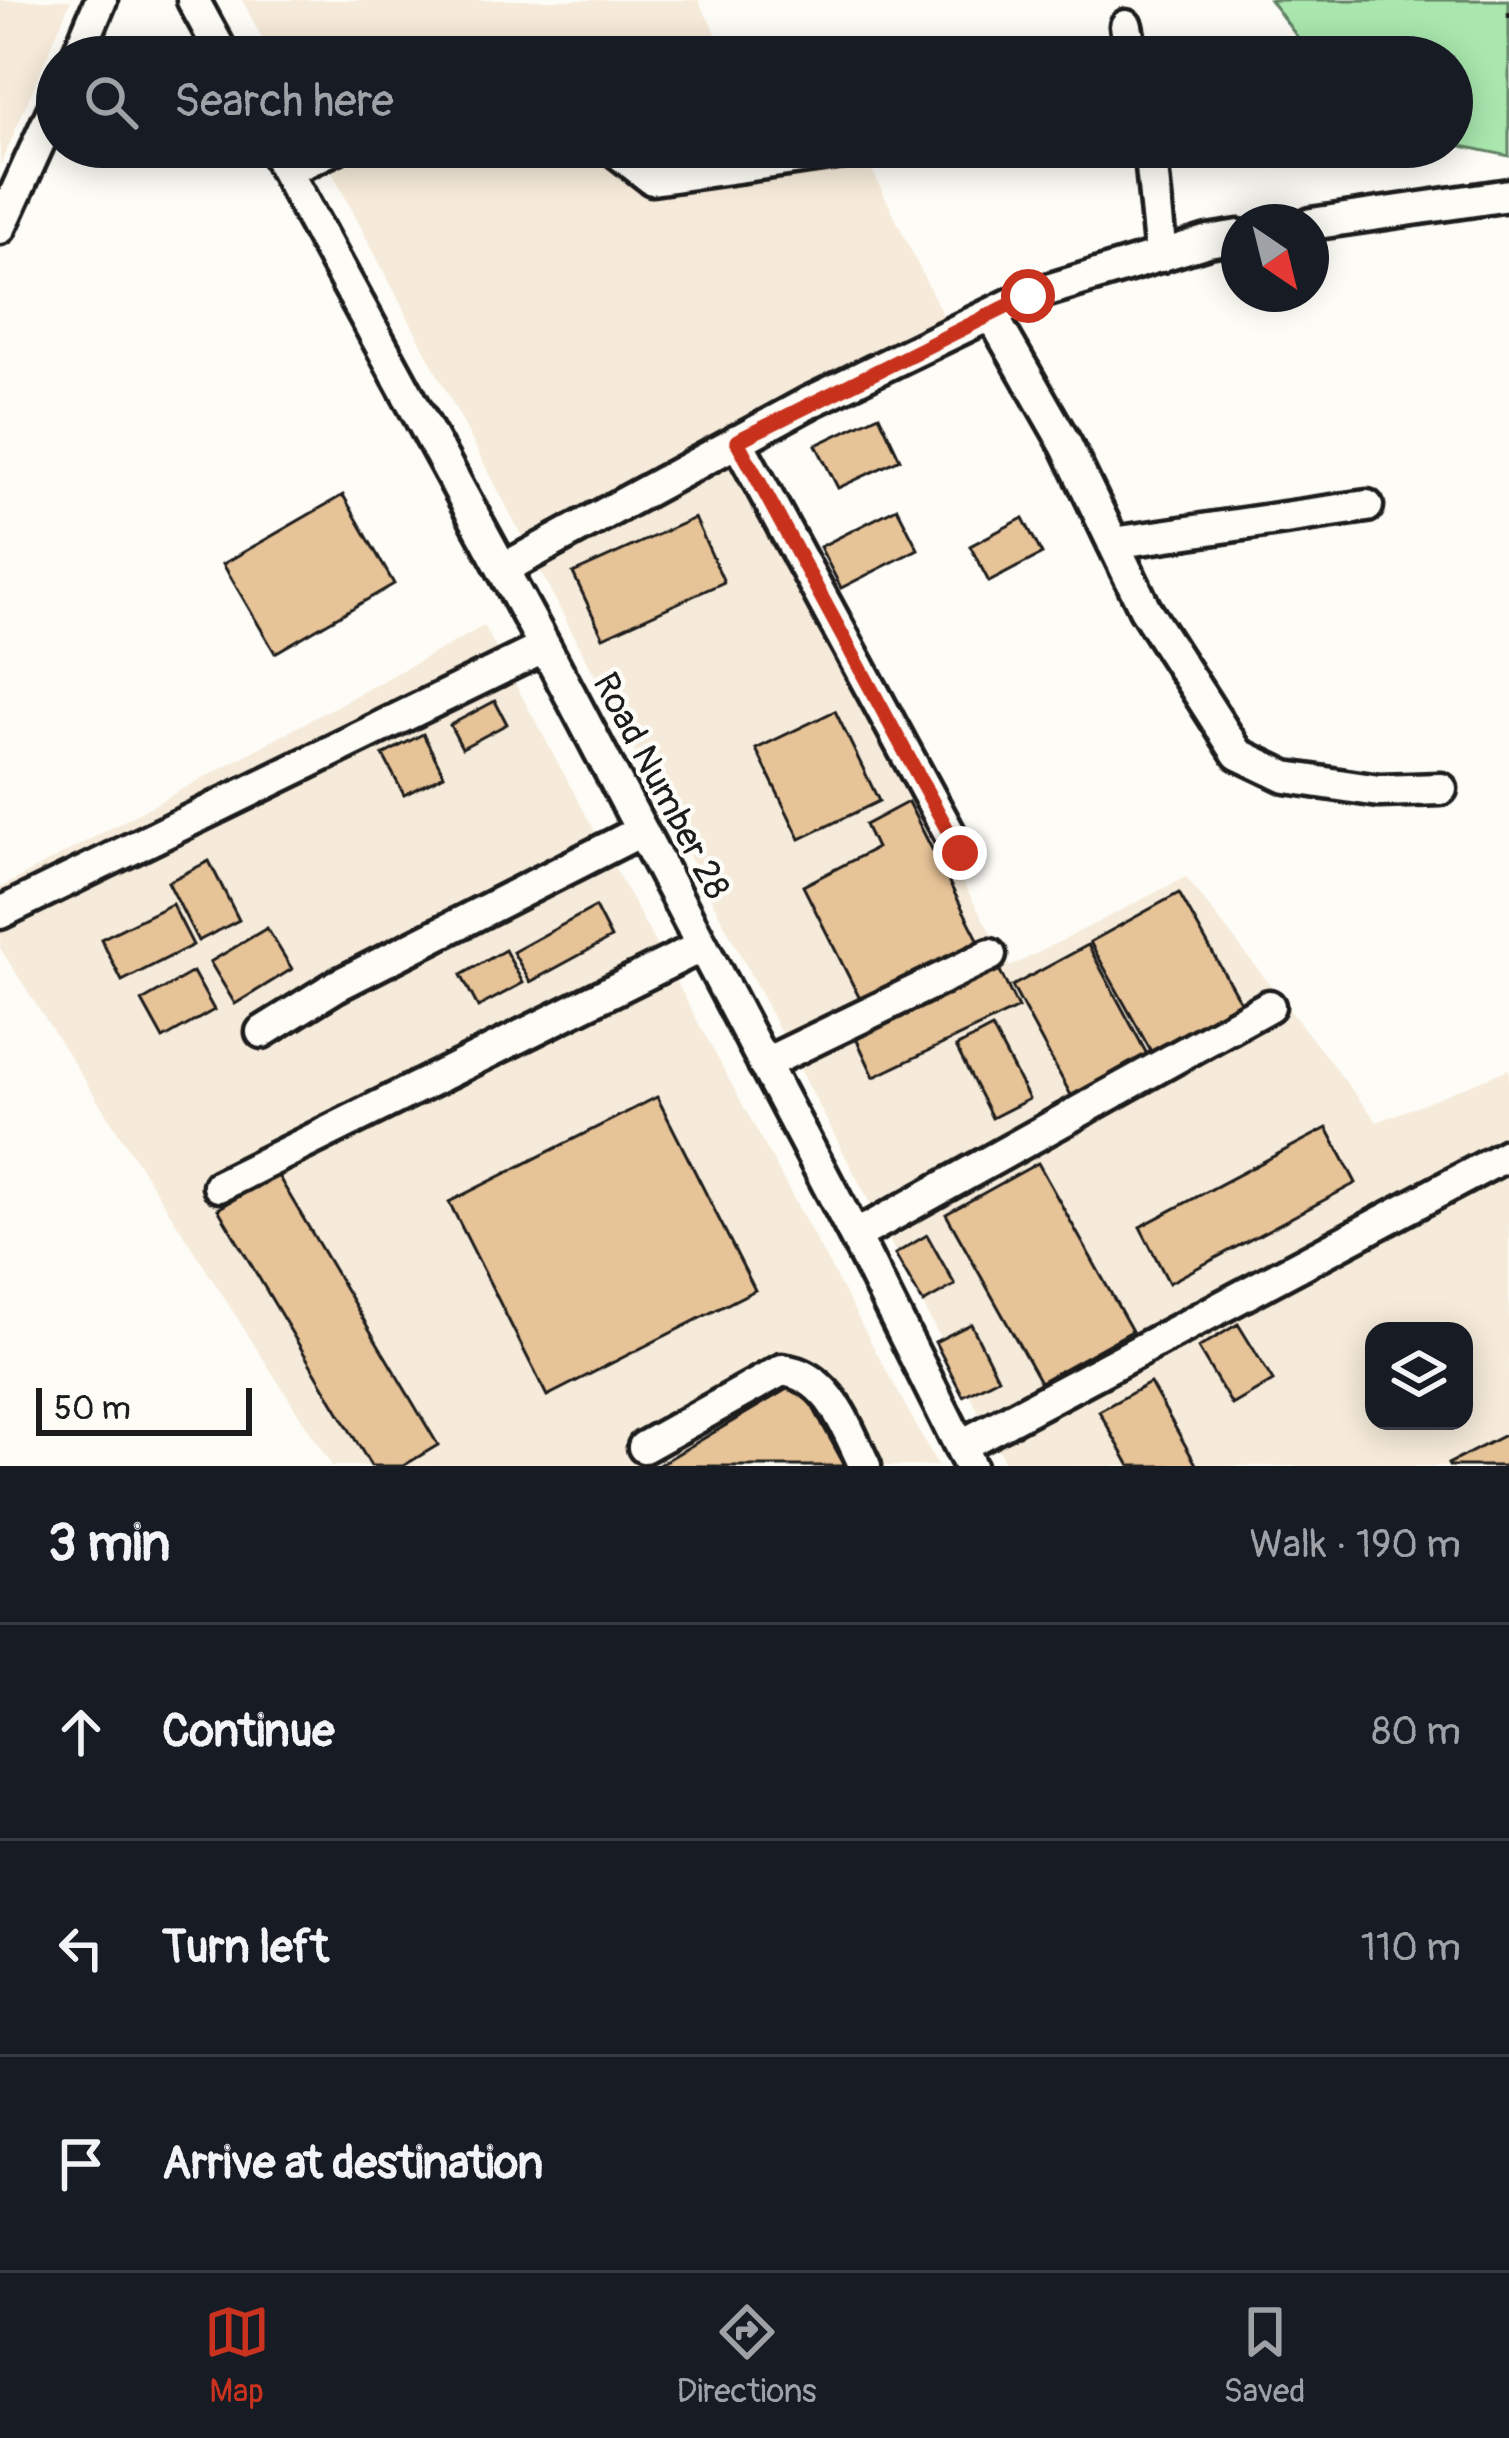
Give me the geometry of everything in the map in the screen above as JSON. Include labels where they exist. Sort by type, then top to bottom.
[{"type":"street","points":[[86,36],[101,0]]},
{"type":"street","points":[[193,0],[213,36]]},
{"type":"street","points":[[1126,26],[1128,36]]},
{"type":"street","points":[[0,228],[36,148]]},
{"type":"street","name":"Road Number 28","points":[[284,168],[545,647],[965,1456]]},
{"type":"street","points":[[639,168],[652,178],[725,168]]},
{"type":"street","points":[[1152,168],[1161,256]]},
{"type":"street","points":[[1329,221],[1509,195]]},
{"type":"street","points":[[503,569],[737,441],[1028,296],[1221,241]]},
{"type":"street","points":[[991,314],[1066,445],[1144,609],[1238,754],[1286,778],[1379,791],[1441,789]]},
{"type":"street","points":[[737,441],[960,853]]},
{"type":"street","points":[[1113,543],[1367,506]]},
{"type":"street","points":[[0,913],[545,647]]},
{"type":"street","points":[[262,1032],[336,986],[641,831]]},
{"type":"street","points":[[219,1186],[702,946]]},
{"type":"street","points":[[764,1064],[990,955]]},
{"type":"street","points":[[854,1236],[1269,1006]]},
{"type":"street","points":[[965,1456],[1509,1154]]},
{"type":"street","points":[[644,1447],[782,1370],[807,1377],[826,1393],[865,1466]]},
{"type":"shaded area","points":[[0,0],[71,0],[56,36],[36,36],[36,82],[0,166]]},
{"type":"shaded area","points":[[242,0],[698,0],[718,36],[261,36]]},
{"type":"shaded area","points":[[330,168],[871,168],[945,320],[712,435],[1010,967],[1186,877],[1377,1122],[1509,1069],[1509,1466],[1007,1466]]},
{"type":"shaded area","points":[[484,626],[938,1466],[332,1466],[0,948],[0,888]]},
{"type":"green space","points":[[1270,0],[1509,0],[1509,156],[1473,148],[1473,36],[1297,36]]},
{"type":"building","points":[[879,415],[900,459],[838,488],[816,445]]},
{"type":"building","points":[[343,495],[394,584],[275,653],[223,564]]},
{"type":"building","points":[[897,508],[918,549],[841,588],[820,547]]},
{"type":"building","points":[[695,518],[724,582],[603,637],[573,573]]},
{"type":"building","points":[[1023,518],[1042,554],[989,582],[970,546]]},
{"type":"building","points":[[495,701],[507,724],[462,748],[450,725]]},
{"type":"building","points":[[835,711],[879,801],[800,839],[756,749]]},
{"type":"building","points":[[423,734],[444,775],[404,795],[383,755]]},
{"type":"building","points":[[908,802],[979,941],[861,1001],[803,886],[876,848],[865,825]]},
{"type":"building","points":[[209,861],[239,920],[198,941],[168,882]]},
{"type":"building","points":[[1179,893],[1242,1005],[1153,1055],[1090,942]]},
{"type":"building","points":[[172,904],[193,945],[122,981],[101,939]]},
{"type":"building","points":[[595,907],[611,938],[530,982],[513,952]]},
{"type":"building","points":[[267,928],[292,969],[235,1004],[210,962]]},
{"type":"building","points":[[1088,945],[1149,1058],[1073,1099],[1012,986]]},
{"type":"building","points":[[505,950],[523,983],[478,1007],[461,975]]},
{"type":"building","points":[[998,967],[1018,1008],[874,1077],[855,1036]]},
{"type":"building","points":[[193,972],[214,1010],[163,1039],[142,1001]]},
{"type":"building","points":[[992,1028],[1029,1099],[992,1118],[956,1047]]},
{"type":"building","points":[[657,1097],[755,1290],[547,1396],[449,1202]]},
{"type":"building","points":[[1327,1128],[1356,1183],[1169,1283],[1140,1227]]},
{"type":"building","points":[[1038,1163],[1132,1331],[1040,1382],[946,1214]]},
{"type":"building","points":[[277,1174],[438,1445],[403,1466],[371,1466],[218,1209]]},
{"type":"building","points":[[927,1235],[955,1285],[923,1303],[895,1254]]},
{"type":"building","points":[[971,1324],[998,1378],[963,1396],[935,1342]]},
{"type":"building","points":[[1238,1324],[1273,1381],[1232,1405],[1198,1348]]},
{"type":"building","points":[[799,1382],[845,1466],[657,1466]]},
{"type":"building","points":[[1150,1383],[1197,1466],[1130,1466],[1099,1411]]},
{"type":"building","points":[[1509,1433],[1509,1466],[1449,1466],[1448,1464]]},
{"type":"route","points":[[960,853],[737,441],[1028,296]]}]
